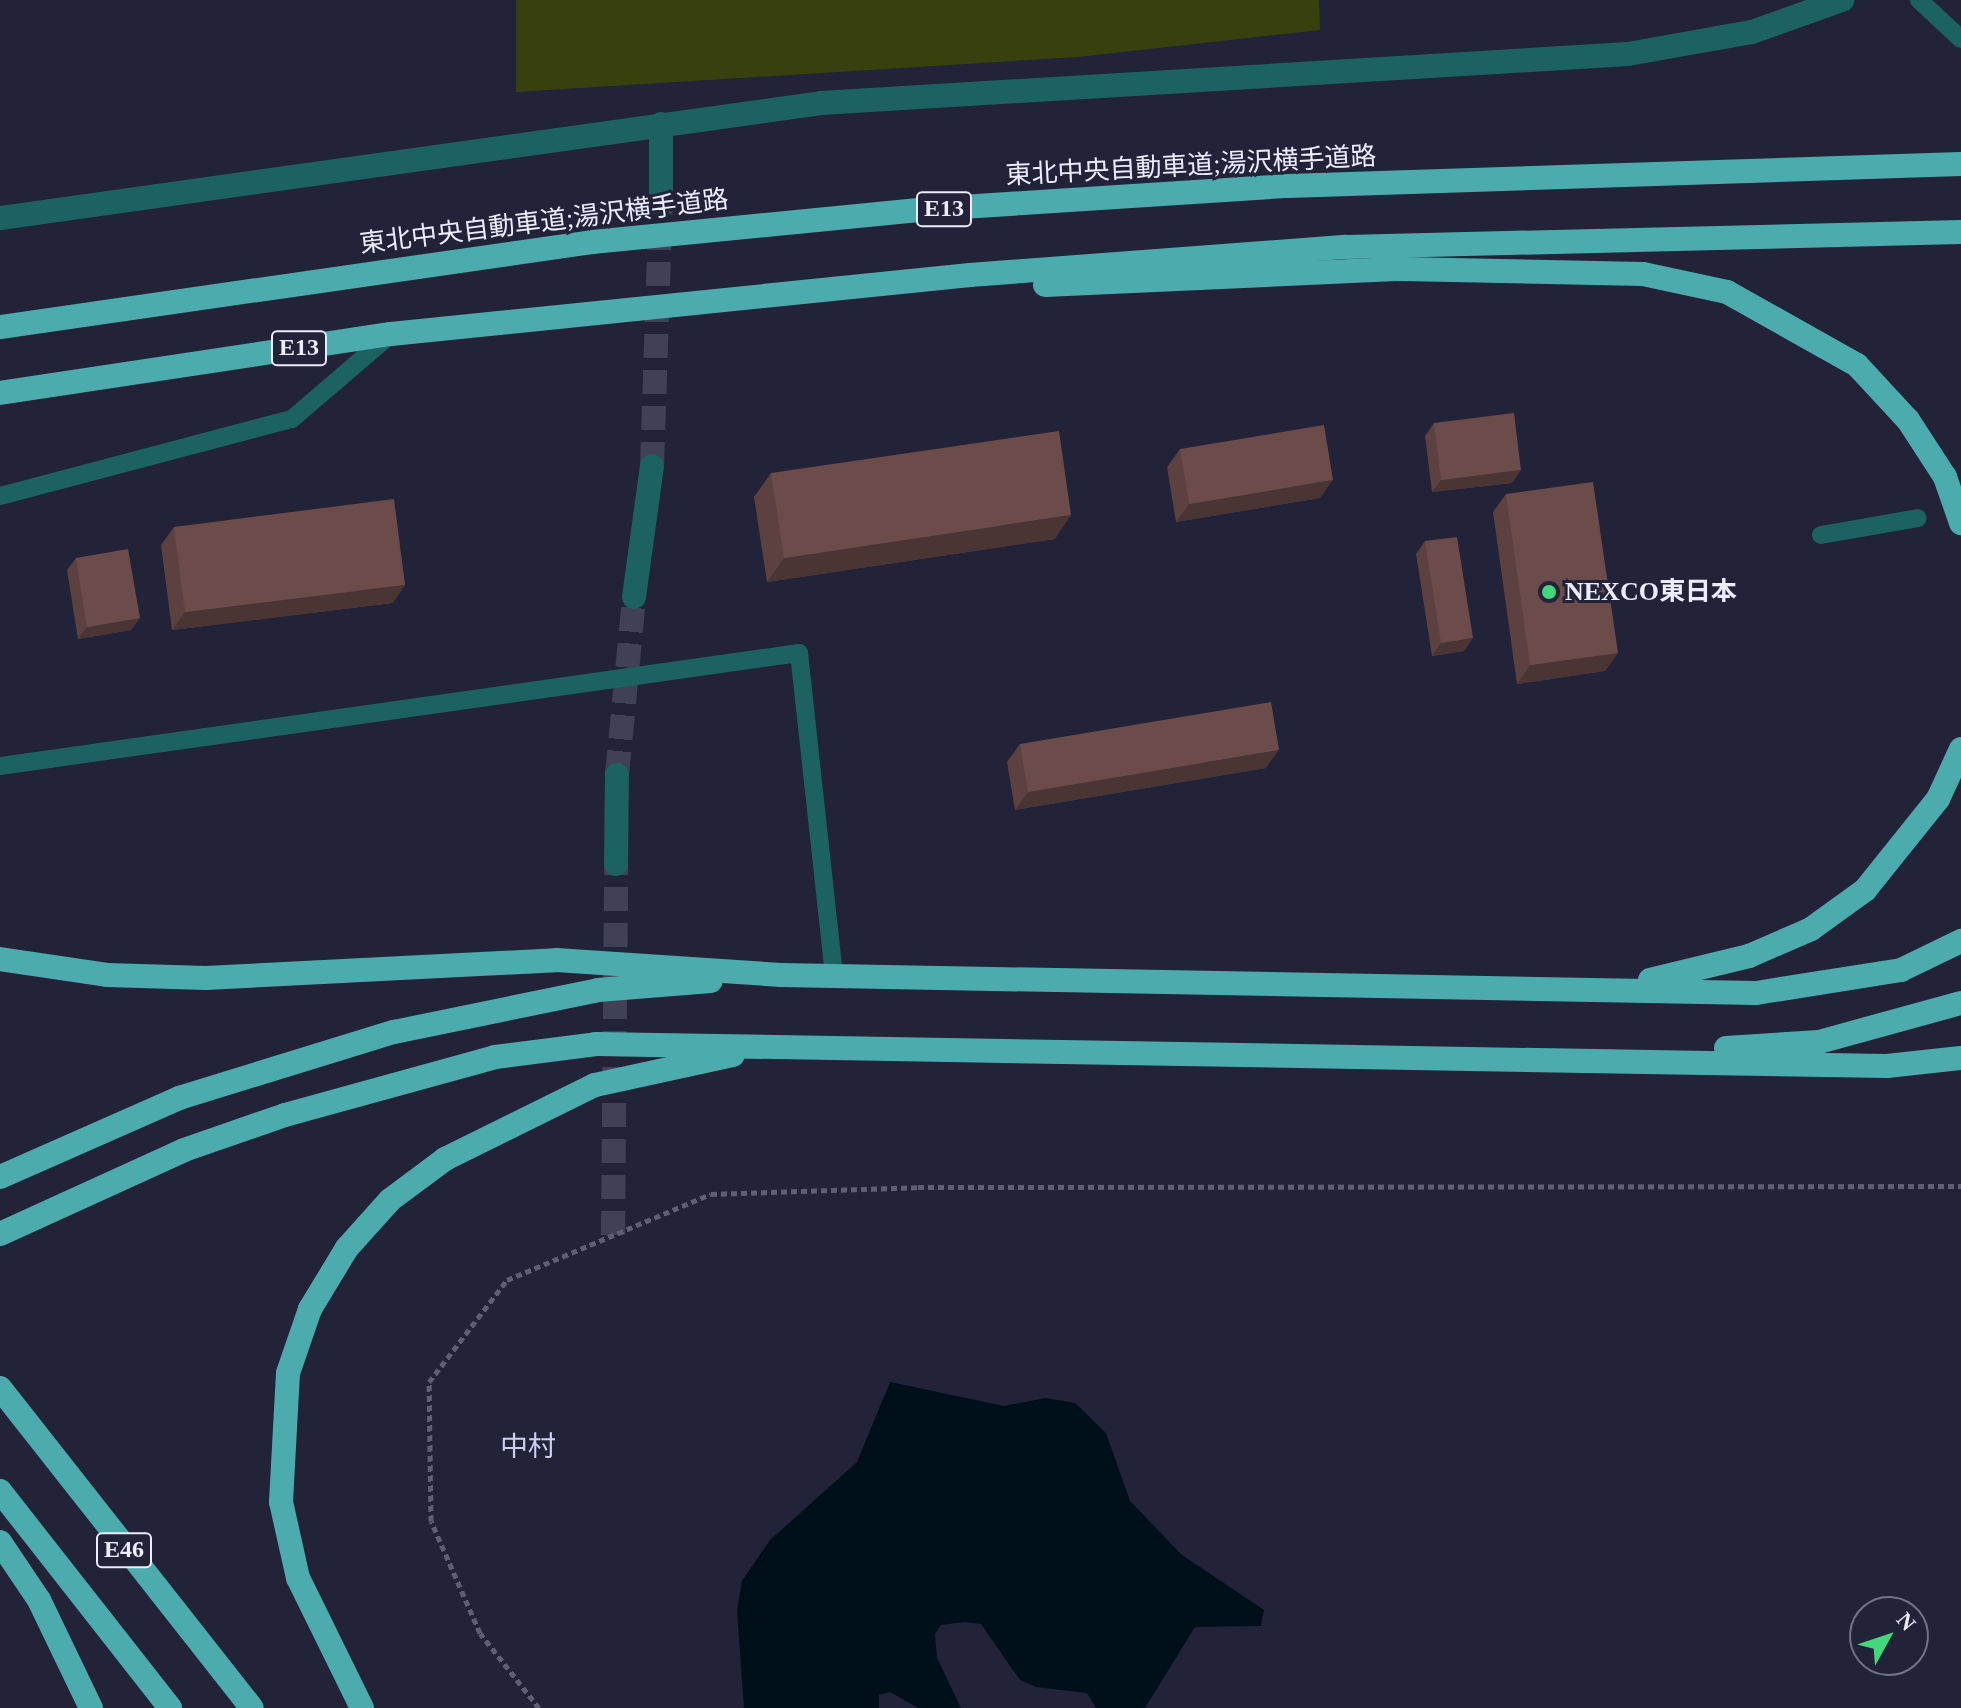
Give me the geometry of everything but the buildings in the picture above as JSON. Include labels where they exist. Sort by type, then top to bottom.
[{"type":"highway","name":"東北中央自動車道;湯沢横手道路","points":[[0,327],[577,244],[931,209],[1288,186],[1961,164]]},
{"type":"highway","name":"E13","points":[[0,393],[391,334],[600,310],[1346,247],[1961,232]]},
{"type":"highway","points":[[600,310],[1402,269],[1643,274],[1727,292],[1857,365],[1908,420],[1945,477],[1961,523]]},
{"type":"highway","points":[[1568,990],[1673,977],[1811,929],[1900,854],[1961,749]]},
{"type":"highway","points":[[0,959],[107,975],[206,978],[556,960],[834,977],[1756,993],[1829,987],[1901,970],[1961,941]]},
{"type":"highway","points":[[0,1177],[179,1098],[394,1032],[598,990],[781,975]]},
{"type":"highway","points":[[1568,1057],[1819,1042],[1961,1003]]},
{"type":"highway","points":[[0,1234],[184,1150],[386,1084],[495,1057],[596,1044],[1568,1057],[1887,1066],[1961,1058]]},
{"type":"highway","points":[[362,1708],[298,1578],[281,1502],[288,1373],[310,1309],[347,1248],[390,1200],[512,1120],[595,1085],[674,1063],[795,1046]]},
{"type":"highway","name":"E46","points":[[0,1388],[252,1708]]},
{"type":"highway","name":"E46","points":[[0,1491],[170,1708]]},
{"type":"highway","points":[[0,1542],[39,1600],[91,1708]]},
{"type":"street","points":[[0,218],[821,103],[1628,54],[1752,32],[1842,0]]},
{"type":"street","points":[[661,124],[661,190]]},
{"type":"street","points":[[634,597],[652,466]]},
{"type":"street","points":[[616,864],[617,775]]},
{"type":"lane","points":[[1919,0],[1961,39]]},
{"type":"lane","points":[[0,496],[292,419],[391,334]]},
{"type":"lane","points":[[1821,535],[1918,518]]},
{"type":"lane","points":[[0,766],[799,653],[834,977]]},
{"type":"path","points":[[539,1708],[480,1633],[431,1521],[429,1382],[507,1280],[711,1194],[918,1187],[1961,1186]]},
{"type":"green space","points":[[516,0],[1319,0],[1320,30],[1078,57],[516,92]]},
{"type":"water","points":[[890,1382],[1004,1406],[1045,1398],[1075,1403],[1106,1433],[1130,1501],[1182,1555],[1264,1610],[1261,1626],[1195,1627],[1145,1708],[1096,1708],[1087,1693],[1036,1687],[1020,1680],[981,1624],[965,1622],[941,1625],[935,1634],[937,1658],[961,1708],[918,1708],[890,1692],[879,1695],[879,1708],[744,1708],[737,1610],[742,1581],[770,1540],[857,1462]]},
{"type":"tunnel","points":[[652,466],[661,190]]},
{"type":"tunnel","points":[[617,775],[634,597]]},
{"type":"tunnel","points":[[613,1235],[616,864]]},
{"type":"place","name":"NEXCO東日本","points":[[1549,592]]},
{"type":"district","name":"中村","points":[[528,1447]]}]
